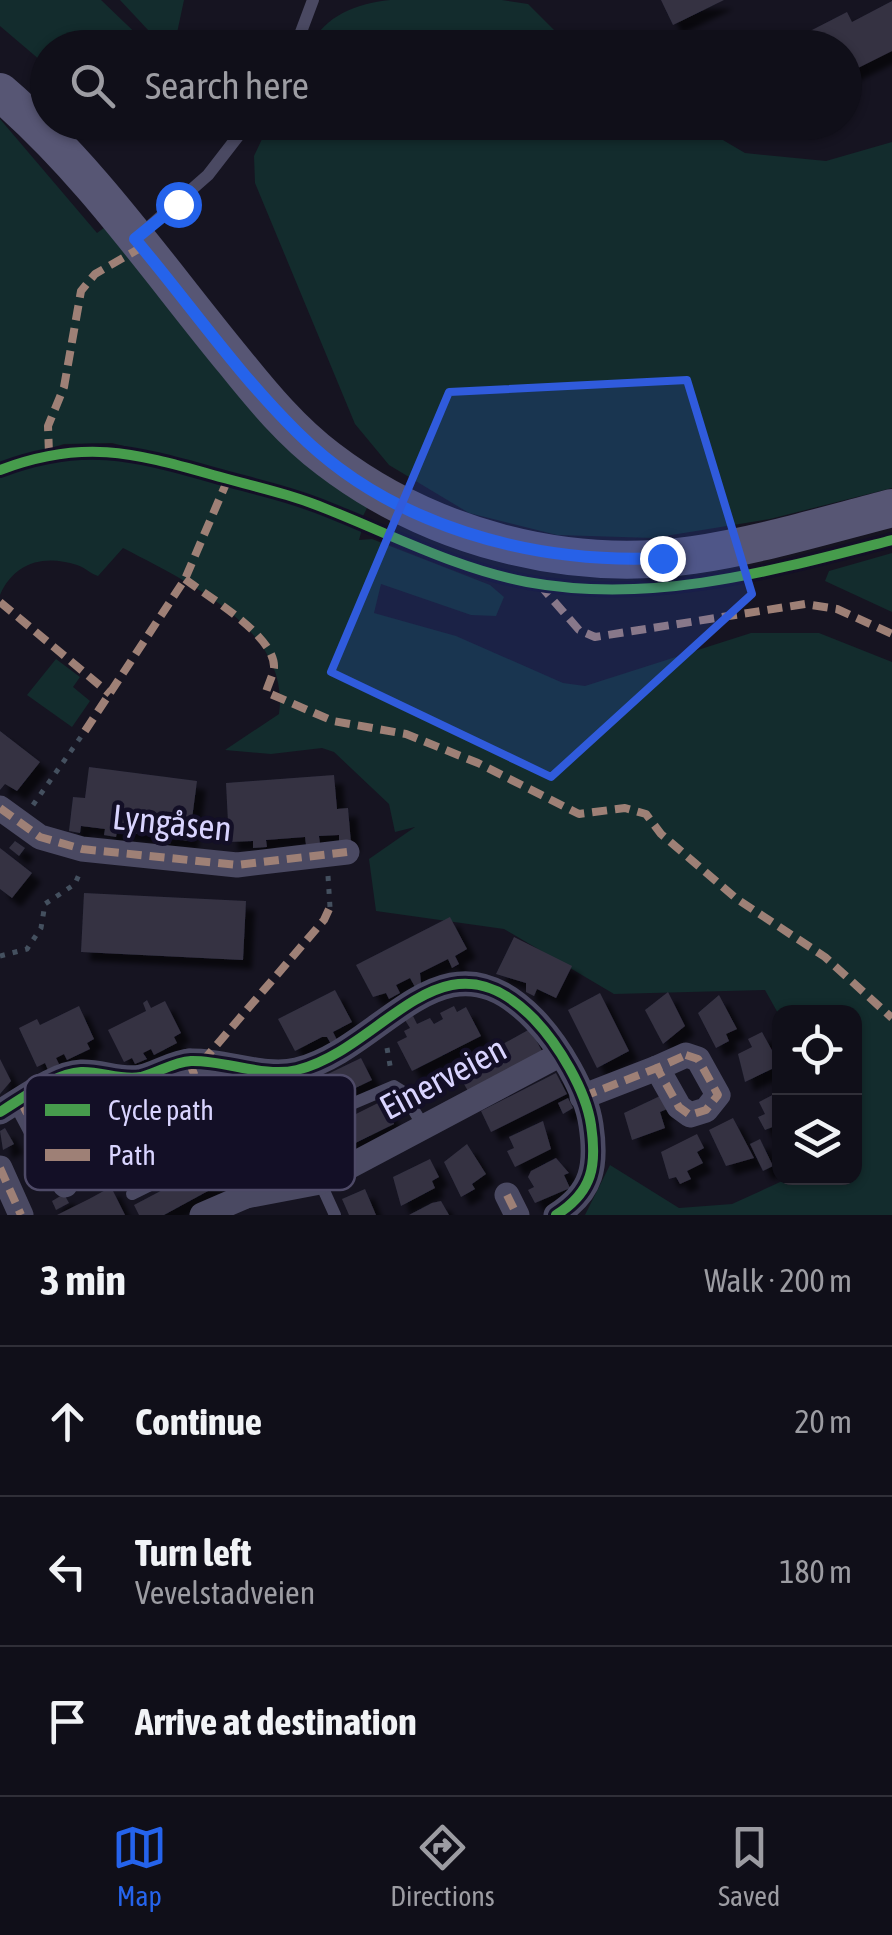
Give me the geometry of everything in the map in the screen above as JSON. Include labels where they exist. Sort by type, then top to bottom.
[{"type":"main road","points":[[0,92],[30,121]]},
{"type":"main road","points":[[50,140],[300,435],[386,498],[466,533],[561,554],[662,558],[740,546],[892,508]]},
{"type":"street","name":"Lyngåsen","points":[[10,815],[40,837],[82,849],[237,866],[337,860]]},
{"type":"street","name":"Einerveien","points":[[145,1075],[189,1061],[284,1072],[339,1053],[433,988],[458,981],[500,993],[526,1010],[547,1032],[582,1097],[590,1121],[593,1176],[570,1207],[556,1215]]},
{"type":"street","name":"Einerveien","points":[[355,1163],[560,1055]]},
{"type":"street","points":[[189,1061],[195,1075]]},
{"type":"street","points":[[582,1097],[657,1068]]},
{"type":"street","name":"Einerveien","points":[[71,1075],[114,1075]]},
{"type":"street","name":"Einerveien","points":[[10,1106],[25,1127]]},
{"type":"street","points":[[0,1168],[21,1215]]},
{"type":"street","points":[[243,1190],[246,1196]]},
{"type":"street","name":"Einerveien","points":[[202,1215],[246,1196],[278,1190]]},
{"type":"lane","points":[[301,30],[313,0]]},
{"type":"lane","points":[[135,239],[208,175],[235,140]]},
{"type":"lane","points":[[355,1103],[394,1086],[402,1091],[424,1127]]},
{"type":"lane","points":[[132,1194],[140,1190]]},
{"type":"lane","points":[[324,1190],[335,1215]]},
{"type":"path","points":[[10,815],[85,731]]},
{"type":"path","points":[[330,907],[337,860]]},
{"type":"path","points":[[0,956],[27,949],[41,928],[44,904],[66,890]]},
{"type":"path","points":[[376,1027],[386,1047],[394,1086]]},
{"type":"path","points":[[281,1075],[284,1072]]},
{"type":"path","points":[[117,1190],[122,1199],[132,1194]]},
{"type":"highlighted area","points":[[687,380],[752,594],[551,777],[331,672],[449,392]]},
{"type":"green space","points":[[0,0],[101,0],[132,30],[30,30],[30,52],[0,26]]},
{"type":"green space","points":[[120,0],[184,0],[178,30],[148,30]]},
{"type":"green space","points":[[390,0],[502,0],[528,4],[554,30],[321,30],[343,13]]},
{"type":"green space","points":[[0,119],[97,233],[108,225],[369,504],[362,518],[246,477],[112,443],[64,444],[0,464]]},
{"type":"green space","points":[[262,140],[723,140],[745,153],[826,161],[892,142],[892,488],[770,519],[653,538],[557,535],[469,513],[389,465],[355,424],[255,183],[254,156]]},
{"type":"green space","points":[[101,455],[134,460],[266,494],[362,529],[359,540],[372,539],[490,585],[504,597],[496,616],[471,615],[381,584],[374,613],[456,636],[563,683],[585,686],[751,633],[819,633],[892,662],[892,1215],[585,1215],[610,1165],[679,1208],[732,1204],[774,1185],[862,1185],[862,1005],[773,1005],[765,990],[614,994],[504,929],[376,911],[369,859],[415,827],[395,832],[389,804],[334,752],[322,748],[271,754],[225,750],[279,714],[278,684],[269,657],[252,633],[229,612],[176,576],[123,548],[98,576],[65,562],[31,564],[13,575],[0,595],[0,476],[57,458]]},
{"type":"green space","points":[[892,553],[892,612],[825,581],[829,571]]},
{"type":"green space","points":[[56,659],[80,677],[73,687],[90,701],[72,727],[27,695]]},
{"type":"building","points":[[661,0],[724,0],[673,25]]},
{"type":"building","points":[[892,1],[892,51],[862,66],[862,30],[812,30],[847,12],[852,22]]},
{"type":"building","points":[[0,731],[40,762],[17,791],[5,784],[0,790]]},
{"type":"building","points":[[89,767],[197,781],[189,841],[171,838],[170,844],[156,842],[157,836],[117,831],[116,837],[104,835],[105,829],[81,826],[80,833],[69,831],[73,797],[85,798]]},
{"type":"building","points":[[334,775],[337,809],[348,808],[351,843],[339,844],[339,835],[319,836],[320,844],[306,845],[305,837],[266,840],[267,847],[253,848],[253,841],[229,842],[226,783]]},
{"type":"building","points":[[15,841],[25,848],[19,856],[9,848]]},
{"type":"building","points":[[0,848],[32,873],[12,898],[0,889]]},
{"type":"building","points":[[84,893],[246,901],[243,960],[81,952]]},
{"type":"building","points":[[450,917],[467,949],[455,956],[459,964],[452,968],[448,959],[420,973],[421,983],[415,987],[410,978],[396,985],[400,993],[389,999],[386,993],[373,997],[356,965]]},
{"type":"building","points":[[514,937],[572,966],[556,998],[537,989],[534,996],[526,992],[526,983],[496,974]]},
{"type":"building","points":[[335,990],[352,1022],[333,1032],[337,1040],[331,1044],[327,1037],[322,1037],[295,1051],[278,1019]]},
{"type":"building","points":[[668,992],[685,1026],[663,1044],[645,1010]]},
{"type":"building","points":[[600,993],[629,1051],[597,1068],[568,1010]]},
{"type":"building","points":[[719,995],[737,1029],[726,1034],[729,1041],[716,1048],[698,1013]]},
{"type":"building","points":[[147,1000],[151,1008],[165,1001],[181,1033],[174,1037],[177,1043],[154,1055],[151,1049],[143,1053],[147,1059],[135,1064],[132,1058],[124,1062],[108,1030],[146,1011],[143,1003]]},
{"type":"building","points":[[79,1006],[94,1039],[87,1043],[90,1049],[67,1060],[64,1054],[56,1058],[59,1064],[48,1070],[45,1063],[37,1067],[19,1028],[37,1019],[40,1025]]},
{"type":"building","points":[[454,1006],[457,1012],[466,1007],[481,1036],[412,1071],[397,1042],[407,1037],[404,1031],[410,1028],[405,1020],[413,1016],[417,1024],[430,1018],[434,1024],[443,1019],[440,1013]]},
{"type":"building","points":[[530,1029],[542,1051],[468,1091],[456,1070]]},
{"type":"building","points":[[762,1032],[772,1050],[772,1069],[745,1082],[738,1054],[752,1047],[748,1039]]},
{"type":"building","points":[[361,1058],[372,1080],[355,1088],[355,1075],[326,1075]]},
{"type":"building","points":[[0,1059],[11,1081],[0,1094]]},
{"type":"building","points":[[556,1073],[567,1094],[491,1132],[481,1111]]},
{"type":"building","points":[[772,1095],[772,1127],[765,1130],[758,1117],[765,1114],[759,1102]]},
{"type":"building","points":[[660,1096],[667,1109],[660,1112],[665,1128],[632,1140],[624,1113]]},
{"type":"building","points":[[568,1098],[573,1108],[563,1114],[558,1103]]},
{"type":"building","points":[[382,1101],[394,1124],[355,1143],[355,1114]]},
{"type":"building","points":[[733,1118],[754,1158],[726,1166],[709,1130]]},
{"type":"building","points":[[543,1121],[551,1149],[515,1167],[507,1151],[514,1148],[509,1137]]},
{"type":"building","points":[[5,1128],[14,1144],[3,1150],[0,1131]]},
{"type":"building","points":[[697,1134],[704,1148],[697,1152],[703,1163],[687,1171],[691,1179],[680,1184],[676,1177],[669,1179],[661,1152]]},
{"type":"building","points":[[760,1139],[772,1166],[763,1171],[750,1144]]},
{"type":"building","points":[[467,1144],[486,1174],[472,1184],[475,1189],[461,1197],[444,1162]]},
{"type":"building","points":[[556,1158],[569,1173],[564,1175],[570,1188],[535,1203],[528,1190],[534,1187],[528,1177],[531,1171]]},
{"type":"building","points":[[430,1159],[439,1177],[432,1181],[435,1188],[401,1206],[393,1177]]},
{"type":"building","points":[[365,1189],[376,1215],[349,1215],[342,1199]]},
{"type":"building","points":[[112,1190],[125,1215],[57,1215]]},
{"type":"building","points":[[162,1190],[210,1190],[164,1215],[139,1215],[134,1205]]},
{"type":"building","points":[[64,1194],[69,1203],[56,1210],[52,1201]]},
{"type":"building","points":[[441,1201],[449,1215],[409,1215],[432,1203]]},
{"type":"marked path","points":[[49,454],[48,426],[64,387],[81,291],[95,274],[142,247]]},
{"type":"marked path","points":[[85,731],[185,579],[228,479]]},
{"type":"marked path","points":[[185,579],[239,618],[264,643],[274,668],[266,692],[333,721],[406,734],[478,763],[579,814],[625,808],[646,814],[661,834],[737,899],[825,957],[892,1018]]},
{"type":"marked path","points":[[539,584],[579,630],[595,637],[805,604],[837,609],[892,634]]},
{"type":"marked path","points":[[0,602],[110,694]]},
{"type":"marked path","points":[[0,808],[40,837],[82,849],[237,865],[347,852]]},
{"type":"marked path","points":[[202,1062],[324,920],[330,907]]},
{"type":"marked path","points":[[686,1055],[698,1059],[718,1095],[706,1110],[690,1115],[679,1107],[657,1068],[686,1055]]},
{"type":"marked path","points":[[189,1061],[194,1075]]},
{"type":"marked path","points":[[582,1097],[657,1068]]},
{"type":"marked path","points":[[20,1100],[25,1109]]},
{"type":"marked path","points":[[0,1168],[21,1215]]},
{"type":"marked path","points":[[507,1195],[517,1215]]},
{"type":"cycle path","points":[[0,470],[56,454],[82,452],[157,460],[300,499],[476,569],[527,582],[574,588],[620,590],[711,581],[892,540]]},
{"type":"cycle path","points":[[147,1075],[191,1061],[271,1072],[297,1070],[329,1058],[414,1001],[442,988],[471,984],[501,993],[534,1019],[552,1041],[577,1083],[588,1111],[593,1153],[590,1176],[578,1197],[556,1215]]},
{"type":"cycle path","points":[[66,1075],[81,1072],[107,1075]]},
{"type":"cycle path","points":[[0,1112],[25,1097]]},
{"type":"route","points":[[178,204],[135,239],[269,403],[326,458],[386,498],[466,533],[561,554],[632,560],[662,558]]}]
